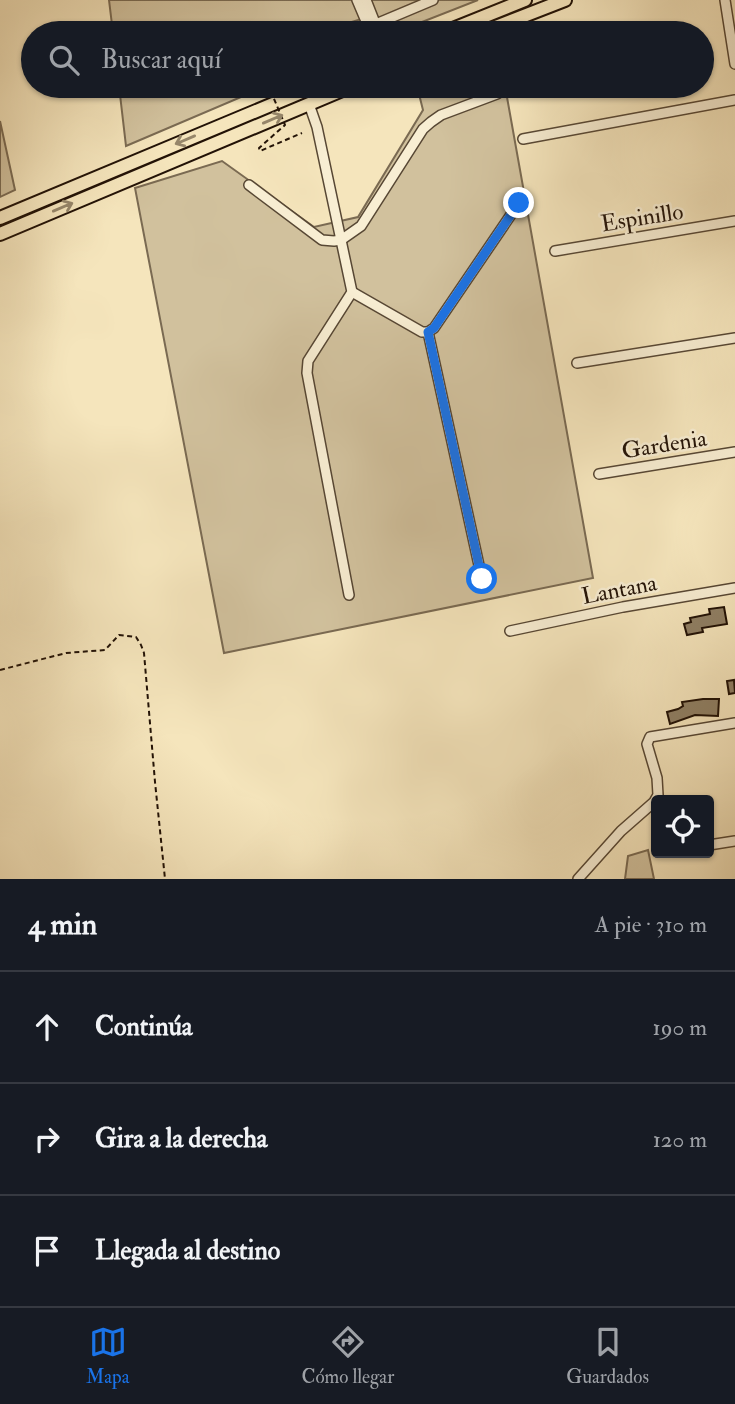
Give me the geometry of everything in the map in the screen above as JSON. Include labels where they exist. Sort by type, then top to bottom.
[{"type":"main road","points":[[470,21],[511,3],[525,0]]},
{"type":"main road","points":[[511,21],[565,0]]},
{"type":"main road","points":[[0,218],[287,98]]},
{"type":"main road","points":[[0,234],[323,98]]},
{"type":"street","points":[[357,0],[370,21]]},
{"type":"street","points":[[366,0],[372,21]]},
{"type":"street","points":[[392,21],[433,0]]},
{"type":"street","points":[[725,0],[735,64]]},
{"type":"street","points":[[249,185],[322,240],[341,240],[361,226],[423,129],[441,116],[487,98]]},
{"type":"street","points":[[523,139],[735,100]]},
{"type":"street","points":[[309,104],[317,127],[352,292],[308,361],[307,373],[349,595]]},
{"type":"street","points":[[352,292],[422,332],[428,332],[434,328],[519,203]]},
{"type":"street","name":"Espinillo","points":[[555,251],[735,222]]},
{"type":"street","points":[[428,332],[482,579]]},
{"type":"street","points":[[577,363],[735,338]]},
{"type":"street","name":"Gardenia","points":[[599,474],[735,452]]},
{"type":"street","name":"Lantana","points":[[510,631],[622,607],[735,588]]},
{"type":"street","points":[[578,879],[658,795],[657,778],[647,744],[650,737],[735,723]]},
{"type":"street","points":[[714,844],[735,841]]},
{"type":"path","points":[[274,98],[285,125],[259,148],[260,151],[302,133]]},
{"type":"path","points":[[0,670],[66,653],[105,650],[119,635],[136,637],[141,645],[146,670],[165,879]]},
{"type":"shaded area","points":[[109,0],[478,0],[425,21],[377,21],[371,16],[355,21],[112,21]]},
{"type":"shaded area","points":[[120,98],[239,98],[126,146]]},
{"type":"shaded area","points":[[420,98],[507,98],[593,578],[224,653],[135,188],[222,161],[314,227],[358,217],[423,110]]},
{"type":"shaded area","points":[[0,121],[15,190],[0,197]]},
{"type":"shaded area","points":[[648,850],[654,879],[625,879],[628,856]]},
{"type":"building","points":[[724,607],[727,624],[702,628],[703,632],[687,635],[684,624],[691,622],[690,618],[710,614],[709,609]]},
{"type":"building","points":[[734,680],[735,693],[729,694],[727,681]]},
{"type":"building","points":[[719,699],[718,716],[695,715],[670,724],[667,712],[683,706],[682,702]]},
{"type":"route","points":[[482,579],[428,332],[434,328],[519,203]]}]
